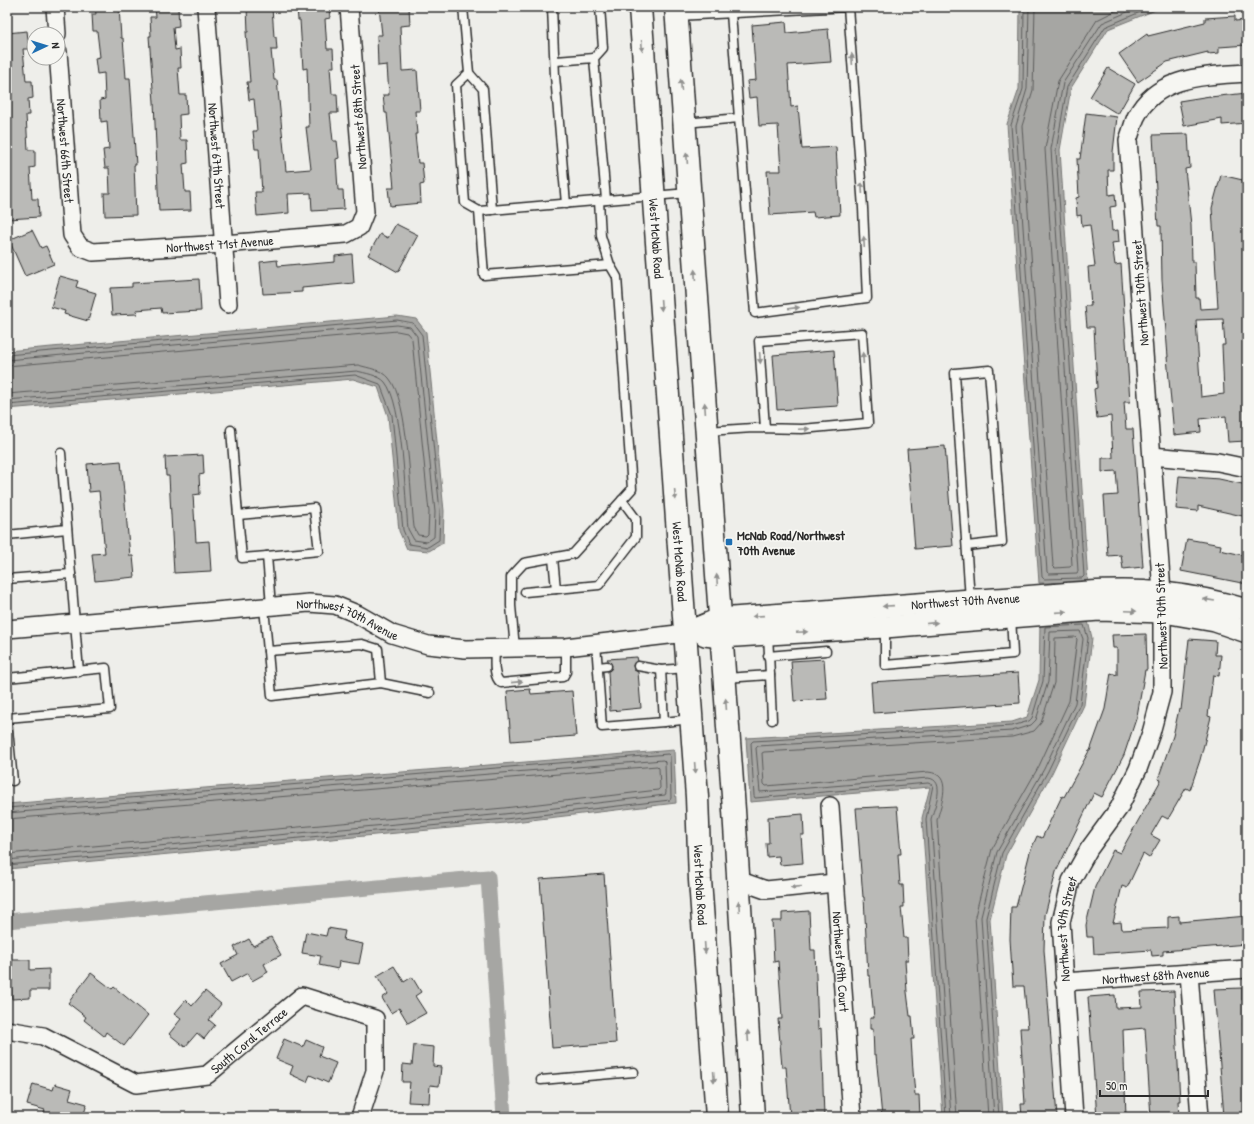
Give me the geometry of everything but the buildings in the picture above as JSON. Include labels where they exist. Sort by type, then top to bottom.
[{"type":"main road","name":"West McNab Road","points":[[640,7],[652,196],[686,632],[697,797],[700,880],[717,1117]]},
{"type":"main road","points":[[676,12],[734,810],[753,1117]]},
{"type":"street","points":[[54,7],[56,26]]},
{"type":"street","name":"Northwest 67th Street","points":[[206,7],[228,304]]},
{"type":"street","name":"Northwest 68th Street","points":[[349,7],[365,212],[359,227]]},
{"type":"street","name":"Northwest 66th Street","points":[[59,66],[72,235],[80,247]]},
{"type":"street","name":"Northwest 70th Street","points":[[1074,1117],[1061,922],[1071,881],[1089,850],[1118,808],[1138,769],[1151,732],[1162,692],[1163,602],[1128,140],[1136,117],[1150,98],[1168,84],[1191,78],[1247,73]]},
{"type":"street","name":"Northwest 71st Avenue","points":[[80,247],[93,252],[223,244],[346,234],[359,227]]},
{"type":"street","points":[[1152,456],[1218,462],[1247,468]]},
{"type":"street","name":"Northwest 70th Avenue","points":[[7,630],[309,603],[335,605],[357,614],[392,634],[428,645],[465,649],[566,647],[970,600],[1011,608],[1099,610],[1163,602],[1217,601],[1247,610]]},
{"type":"street","name":"Northwest 70th Avenue","points":[[1163,602],[1247,632]]},
{"type":"street","name":"Northwest 70th Avenue","points":[[720,628],[768,634],[885,627],[1011,608]]},
{"type":"street","name":"Northwest 69th Court","points":[[830,806],[852,1117]]},
{"type":"street","points":[[738,880],[766,890],[835,884]]},
{"type":"street","name":"Northwest 68th Avenue","points":[[1064,982],[1247,969]]},
{"type":"street","points":[[1189,973],[1200,1117]]},
{"type":"street","name":"South Coral Terrace","points":[[7,1030],[43,1036],[136,1084],[207,1075],[302,996],[375,1018],[375,1071],[360,1117]]},
{"type":"lane","points":[[463,7],[469,73],[483,89],[492,210]]},
{"type":"lane","points":[[552,7],[556,61],[555,76],[566,204]]},
{"type":"lane","points":[[556,61],[594,58],[603,48],[600,7]]},
{"type":"lane","points":[[676,12],[731,13],[848,8],[863,208],[867,298],[756,313],[731,13]]},
{"type":"lane","points":[[515,648],[511,606],[511,577],[524,563],[573,554],[632,489],[617,277],[610,265],[600,236],[602,201],[594,58]]},
{"type":"lane","points":[[469,73],[456,85],[465,203],[480,211],[689,193]]},
{"type":"lane","points":[[684,124],[739,118]]},
{"type":"lane","points":[[480,211],[484,275],[610,265]]},
{"type":"lane","points":[[707,431],[765,428],[802,429],[868,423],[862,334],[759,341],[765,428]]},
{"type":"lane","points":[[967,546],[1002,542],[990,370],[955,373],[970,600]]},
{"type":"lane","points":[[231,430],[238,515],[242,558],[319,551],[314,508],[238,515]]},
{"type":"lane","points":[[61,453],[79,672]]},
{"type":"lane","points":[[525,592],[599,585],[636,537],[636,520],[622,500]]},
{"type":"lane","points":[[7,534],[67,529]]},
{"type":"lane","points":[[267,556],[268,650],[272,696],[381,683],[430,693]]},
{"type":"lane","points":[[553,558],[556,589]]},
{"type":"lane","points":[[7,579],[71,574]]},
{"type":"lane","points":[[885,627],[886,665],[1013,654],[1011,608]]},
{"type":"lane","points":[[768,634],[772,720]]},
{"type":"lane","points":[[596,643],[602,727],[664,722],[692,729]]},
{"type":"lane","points":[[268,650],[362,644],[378,649],[381,683]]},
{"type":"lane","points":[[495,648],[495,669],[497,680],[501,683],[563,677],[566,672],[566,647]]},
{"type":"lane","points":[[768,656],[826,651]]},
{"type":"lane","points":[[598,667],[607,666]]},
{"type":"lane","points":[[638,666],[661,670],[688,668]]},
{"type":"lane","points":[[7,678],[79,672],[106,668],[110,708],[7,719],[14,781]]},
{"type":"lane","points":[[661,670],[664,722]]},
{"type":"lane","points":[[724,678],[770,675]]},
{"type":"lane","points":[[541,1080],[634,1072]]},
{"type":"water","points":[[1020,7],[1163,7],[1108,29],[1071,88],[1060,150],[1088,582],[1039,583],[1007,124],[1019,89]]},
{"type":"water","points":[[397,316],[416,319],[426,332],[444,511],[443,543],[429,551],[407,549],[399,531],[388,416],[378,387],[353,379],[7,409],[7,351]]},
{"type":"water","points":[[1088,621],[1092,638],[1084,705],[1052,773],[1006,855],[990,919],[1003,1117],[943,1117],[922,818],[930,787],[750,802],[746,738],[1012,722],[1027,717],[1039,680],[1040,622]]},
{"type":"water","points":[[674,750],[676,803],[505,823],[7,869],[7,804]]},
{"type":"waterway","points":[[7,921],[488,877],[504,1117]]},
{"type":"place","name":"McNab Road/Northwest 70th Avenue","points":[[729,542]]}]
